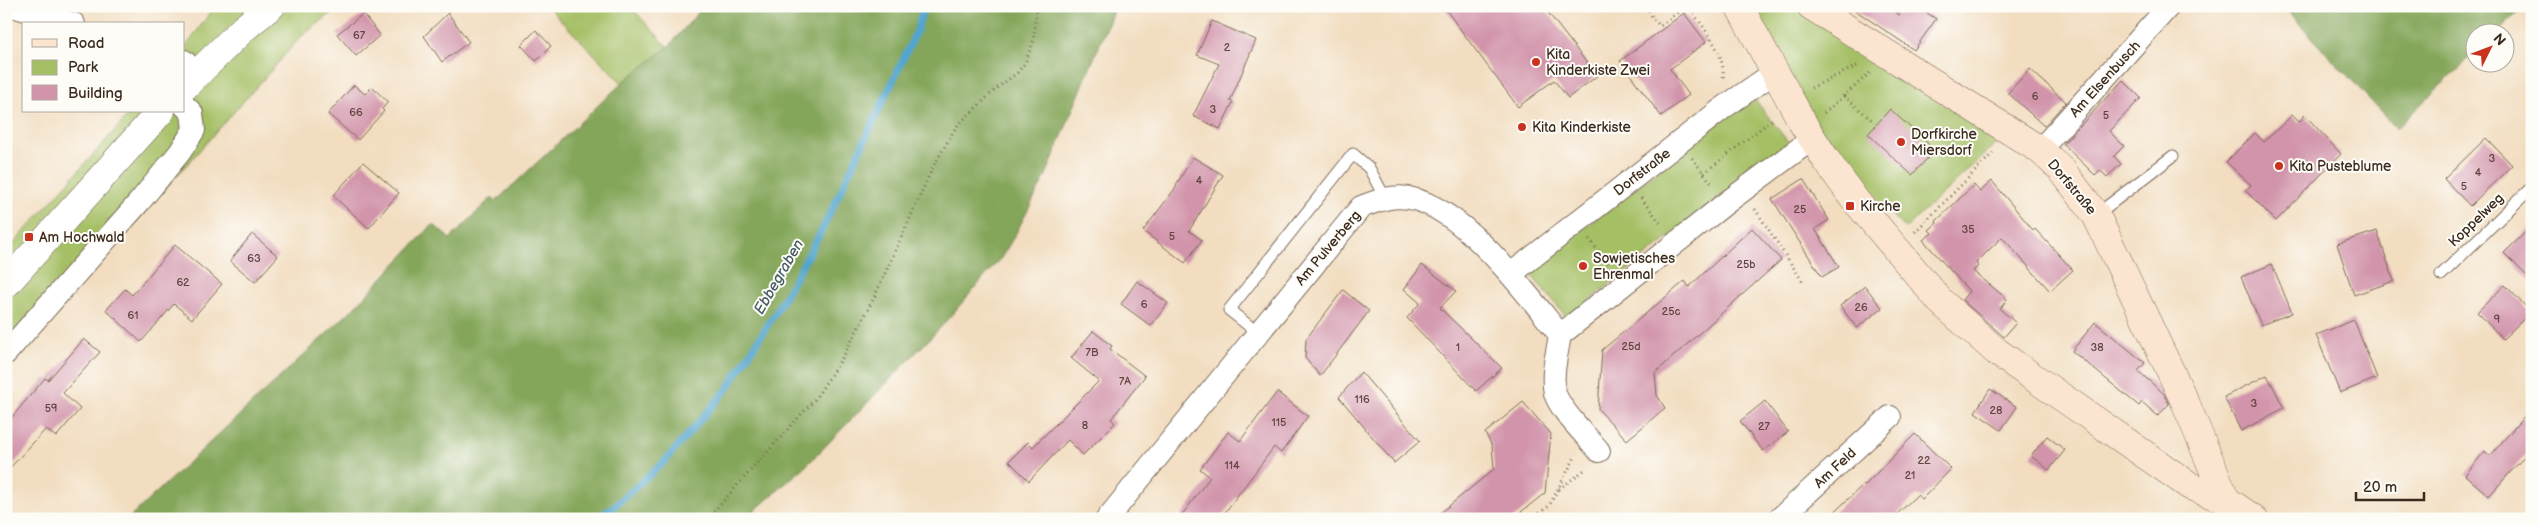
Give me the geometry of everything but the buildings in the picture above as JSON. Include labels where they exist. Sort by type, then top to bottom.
[{"type":"main road","points":[[1739,6],[1775,72],[1784,108],[1808,133],[1855,200],[1946,307],[1997,352],[2190,486],[2226,500],[2254,519]]},
{"type":"main road","name":"Dorfstraße","points":[[1811,6],[1882,57],[2013,132],[2040,150],[2061,170],[2096,215],[2182,395],[2226,500]]},
{"type":"street","points":[[12,6],[67,22]]},
{"type":"street","points":[[188,74],[272,6]]},
{"type":"street","name":"Am Elsenbusch","points":[[2040,150],[2169,6]]},
{"type":"street","name":"Dorfstraße","points":[[1511,274],[1679,142],[1775,72]]},
{"type":"street","points":[[6,353],[137,205],[180,152],[194,130],[192,113],[185,106]]},
{"type":"street","points":[[6,284],[160,112]]},
{"type":"street","points":[[1595,446],[1561,406],[1556,393],[1554,367],[1560,335],[1734,196],[1808,133]]},
{"type":"street","name":"Am Pulverberg","points":[[1107,519],[1361,207],[1385,198],[1410,198],[1438,211],[1458,224],[1511,274],[1560,335]]},
{"type":"street","name":"Am Feld","points":[[1779,519],[1890,417]]},
{"type":"lane","points":[[1258,333],[1229,310],[1353,154],[1369,168],[1385,198]]},
{"type":"lane","points":[[2096,215],[2172,156]]},
{"type":"lane","name":"Koppelweg","points":[[2441,274],[2532,187]]},
{"type":"path","points":[[707,519],[815,399],[844,355],[873,300],[933,167],[956,126],[997,88],[1017,73],[1025,63],[1033,42],[1037,6]]},
{"type":"path","points":[[1648,6],[1652,17],[1660,26],[1687,6],[1708,34],[1724,71]]},
{"type":"path","points":[[1808,133],[1815,121],[1876,67],[1882,57]]},
{"type":"path","points":[[1704,173],[1784,108],[1798,93],[1863,63],[1882,57]]},
{"type":"path","points":[[1844,96],[1872,121]]},
{"type":"path","points":[[1896,250],[2013,132]]},
{"type":"path","points":[[1679,142],[1704,173],[1734,196],[1803,282]]},
{"type":"path","points":[[1628,182],[1676,242]]},
{"type":"path","points":[[1576,223],[1623,284]]},
{"type":"path","points":[[1532,519],[1549,506],[1576,455],[1595,446]]},
{"type":"path","points":[[1558,490],[1579,476]]},
{"type":"green space","points":[[215,6],[341,6],[301,37],[6,367],[6,252],[131,112],[185,112],[185,48]]},
{"type":"green space","points":[[547,6],[630,6],[668,47],[622,83]]},
{"type":"green space","points":[[704,6],[1089,6],[1113,12],[1046,175],[1001,258],[940,328],[808,464],[745,519],[128,519],[355,307],[433,224],[450,239],[492,197],[496,201],[622,83],[668,47]]},
{"type":"green space","points":[[1762,6],[1795,6],[2004,136],[1905,229],[1830,149],[1757,16]]},
{"type":"green space","points":[[2283,6],[2524,6],[2507,22],[2466,22],[2466,62],[2396,128]]},
{"type":"green space","points":[[1753,97],[1789,143],[1567,318],[1532,276],[1535,266]]},
{"type":"waterway","name":"Ebbegraben","points":[[595,519],[612,508],[665,461],[728,388],[776,312],[822,230],[917,30],[924,6]]},
{"type":"place","name":"Kita Kinderkiste Zwei","points":[[1536,62]]},
{"type":"place","name":"Kita Kinderkiste","points":[[1522,127]]},
{"type":"place","name":"Dorfkirche Miersdorf","points":[[1901,142]]},
{"type":"place","name":"Kita Pusteblume","points":[[2279,166]]},
{"type":"place","name":"Kirche","points":[[1850,206]]},
{"type":"place","name":"Am Hochwald","points":[[29,237]]},
{"type":"place","name":"Sowjetisches Ehrenmal","points":[[1583,266]]}]
